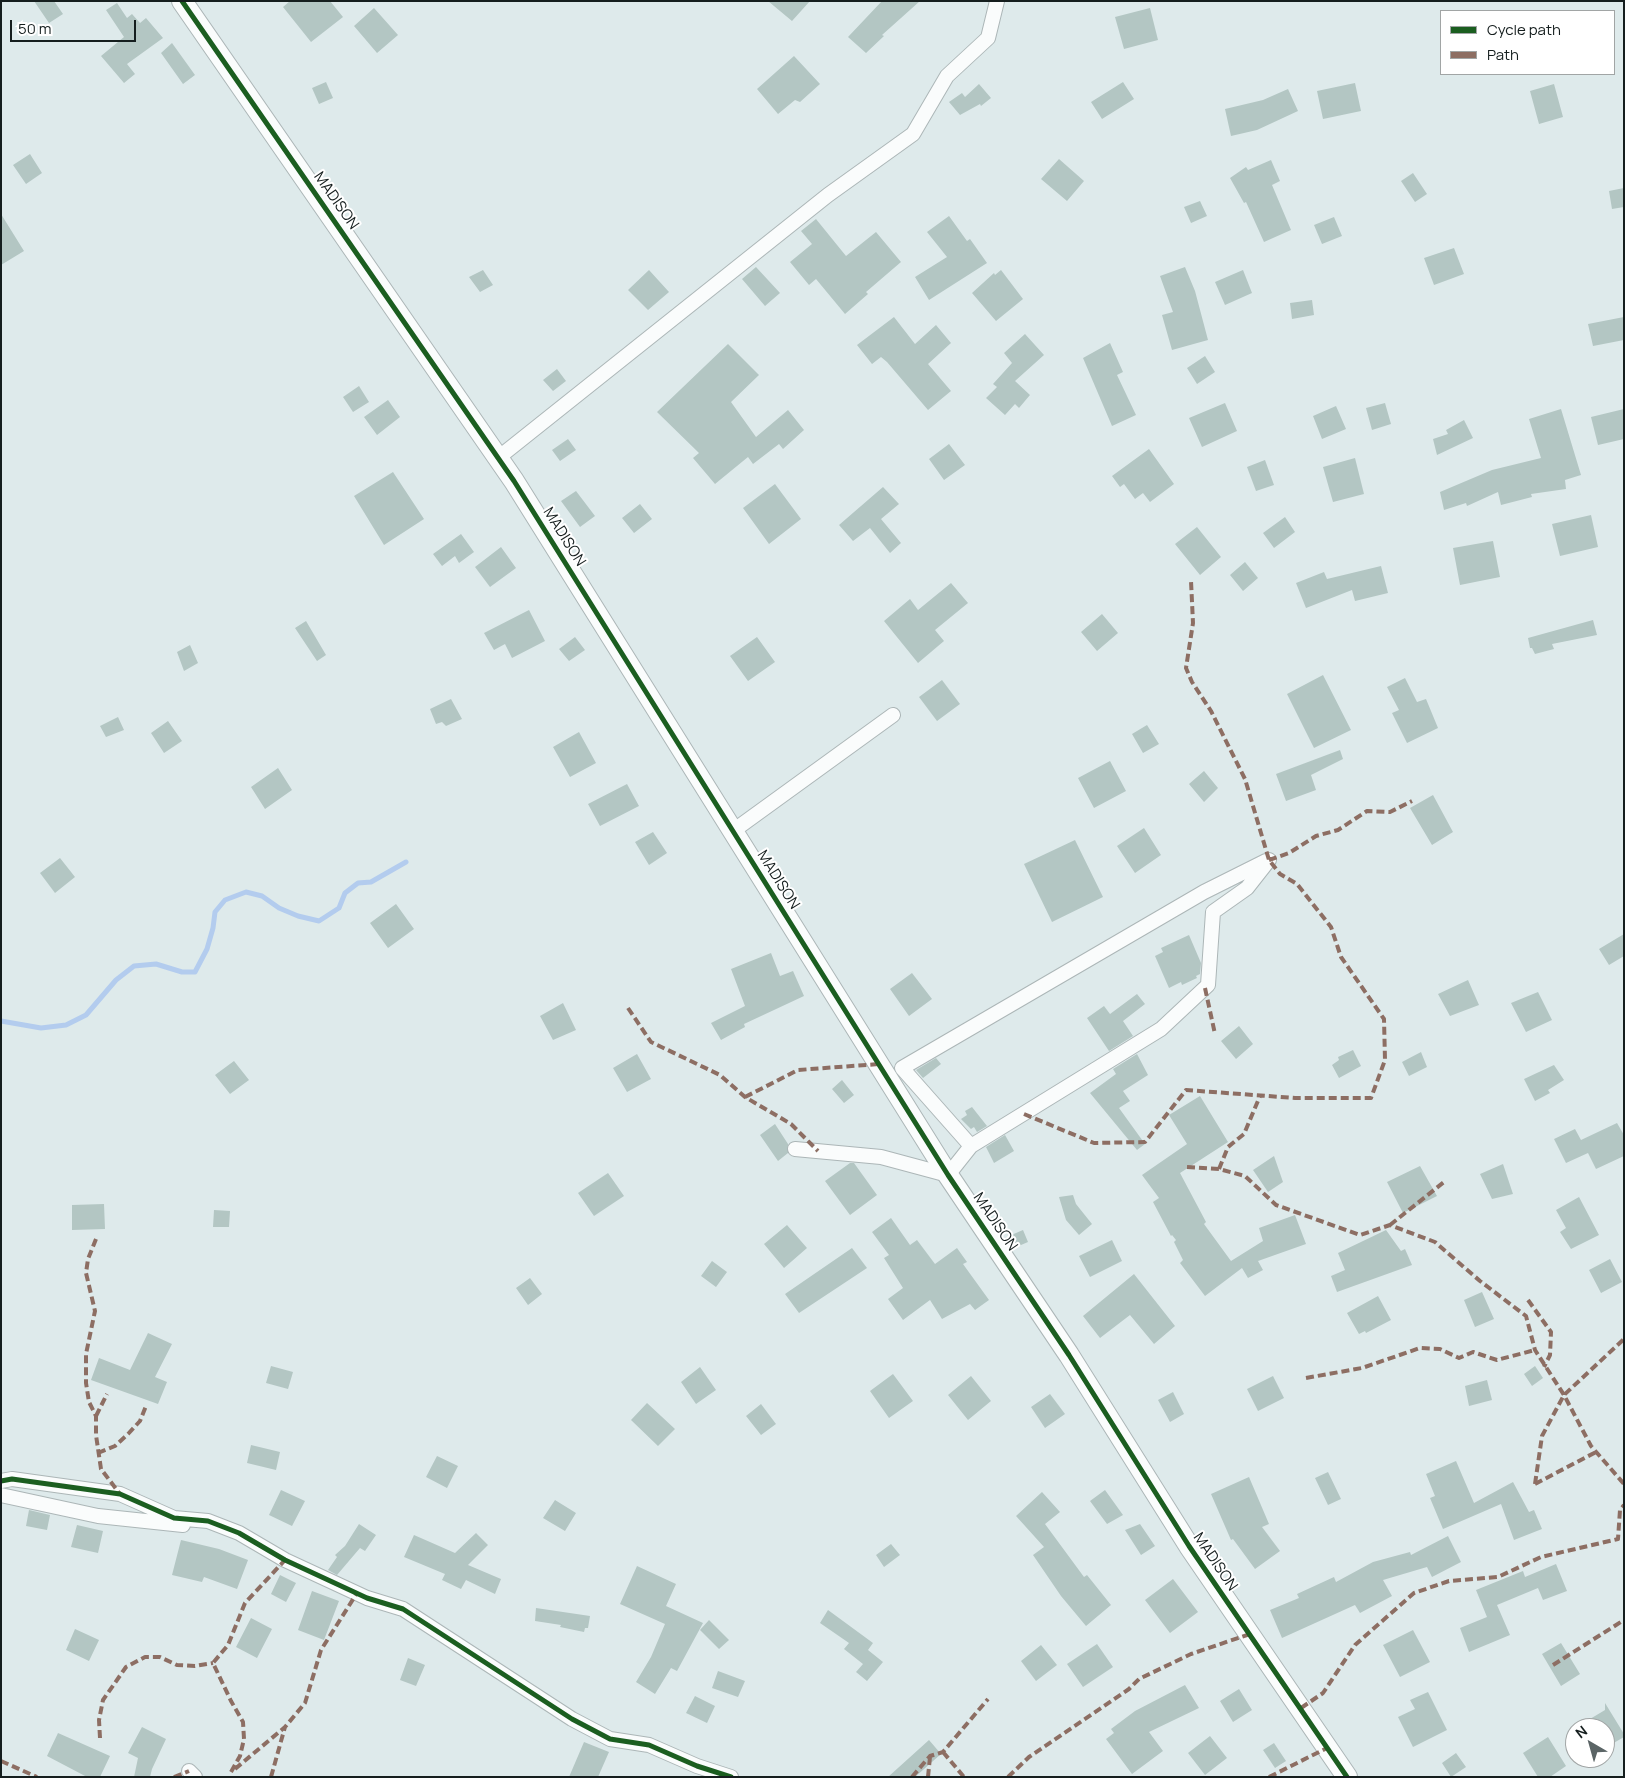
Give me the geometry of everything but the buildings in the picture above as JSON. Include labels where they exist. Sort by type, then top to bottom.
[{"type":"street","name":"MADISON","points":[[182,1],[498,458],[948,1174],[1069,1355],[1189,1546],[1347,1777]]},
{"type":"street","points":[[498,458],[828,195],[913,134],[947,76],[988,38],[997,1]]},
{"type":"street","points":[[733,831],[893,716]]},
{"type":"street","points":[[796,1150],[881,1157],[948,1174],[971,1146],[1161,1029],[1208,985],[1213,912],[1247,888],[1269,860],[1204,892],[902,1068],[971,1146]]},
{"type":"street","points":[[1,1481],[12,1479],[120,1494],[174,1518],[208,1521],[240,1533],[285,1560],[367,1598],[403,1609],[572,1719],[610,1739],[649,1745],[697,1766],[731,1777]]},
{"type":"street","points":[[1,1495],[98,1516],[161,1524],[222,1526]]},
{"type":"waterway","points":[[1,1021],[41,1028],[66,1025],[86,1015],[116,980],[134,966],[156,964],[182,972],[195,972],[207,949],[215,912],[225,900],[246,892],[262,896],[279,908],[298,916],[319,921],[339,908],[345,893],[358,883],[371,882],[406,862]]},
{"type":"marked path","points":[[1024,1114],[1094,1143],[1145,1142],[1186,1090],[1295,1098],[1371,1098],[1385,1060],[1384,1019],[1341,957],[1331,927],[1297,884],[1280,874],[1269,860],[1245,779],[1211,711],[1192,682],[1186,668],[1193,623],[1191,581]]},
{"type":"marked path","points":[[1269,860],[1289,853],[1316,836],[1338,830],[1367,811],[1390,812],[1412,801]]},
{"type":"marked path","points":[[1205,988],[1215,1034]]},
{"type":"marked path","points":[[628,1008],[651,1042],[720,1075],[745,1097],[791,1124],[818,1151]]},
{"type":"marked path","points":[[745,1097],[798,1070],[879,1064]]},
{"type":"marked path","points":[[1219,1169],[1228,1147],[1244,1134],[1260,1096]]},
{"type":"marked path","points":[[1187,1167],[1219,1169],[1245,1176],[1276,1205],[1360,1235],[1390,1225],[1435,1242],[1480,1281],[1526,1316],[1535,1350],[1564,1395],[1591,1446],[1624,1484]]},
{"type":"marked path","points":[[1390,1225],[1444,1182]]},
{"type":"marked path","points":[[96,1239],[88,1259],[86,1273],[95,1311],[86,1354],[86,1383],[89,1402],[96,1416],[96,1435],[101,1469],[120,1494]]},
{"type":"marked path","points":[[1528,1300],[1551,1332],[1550,1355],[1544,1367]]},
{"type":"marked path","points":[[1535,1484],[1542,1436],[1564,1395],[1624,1339]]},
{"type":"marked path","points":[[1306,1378],[1362,1368],[1420,1348],[1440,1349],[1459,1358],[1473,1352],[1497,1360],[1535,1350]]},
{"type":"marked path","points":[[96,1416],[107,1394]]},
{"type":"marked path","points":[[98,1453],[115,1446],[128,1434],[140,1421],[146,1406]]},
{"type":"marked path","points":[[1535,1484],[1596,1452]]},
{"type":"marked path","points":[[1301,1708],[1323,1693],[1355,1645],[1414,1593],[1449,1581],[1498,1577],[1541,1557],[1618,1539],[1620,1510],[1624,1505]]},
{"type":"marked path","points":[[231,1772],[240,1756],[244,1739],[243,1722],[213,1663],[228,1645],[245,1603],[285,1560]]},
{"type":"marked path","points":[[235,1769],[285,1727],[305,1703],[321,1650],[357,1593]]},
{"type":"marked path","points":[[1553,1665],[1624,1620]]},
{"type":"marked path","points":[[1008,1777],[1029,1757],[1129,1689],[1139,1679],[1191,1654],[1250,1634]]},
{"type":"marked path","points":[[100,1738],[99,1720],[103,1700],[126,1667],[145,1657],[160,1657],[177,1665],[195,1666],[213,1663]]},
{"type":"marked path","points":[[912,1777],[930,1756],[943,1752],[988,1699]]},
{"type":"marked path","points":[[271,1777],[285,1727]]},
{"type":"marked path","points":[[1269,1777],[1327,1748]]},
{"type":"marked path","points":[[943,1752],[964,1777]]},
{"type":"marked path","points":[[928,1777],[930,1757]]},
{"type":"marked path","points":[[1,1761],[37,1777]]},
{"type":"marked path","points":[[174,1777],[189,1771]]},
{"type":"cycle path","points":[[182,1],[514,481],[948,1175],[1069,1355],[1189,1546],[1347,1777]]},
{"type":"cycle path","points":[[1,1481],[12,1479],[120,1494],[174,1518],[208,1521],[239,1533],[285,1560],[367,1598],[403,1609],[572,1719],[610,1739],[649,1745],[697,1766],[731,1777]]}]
